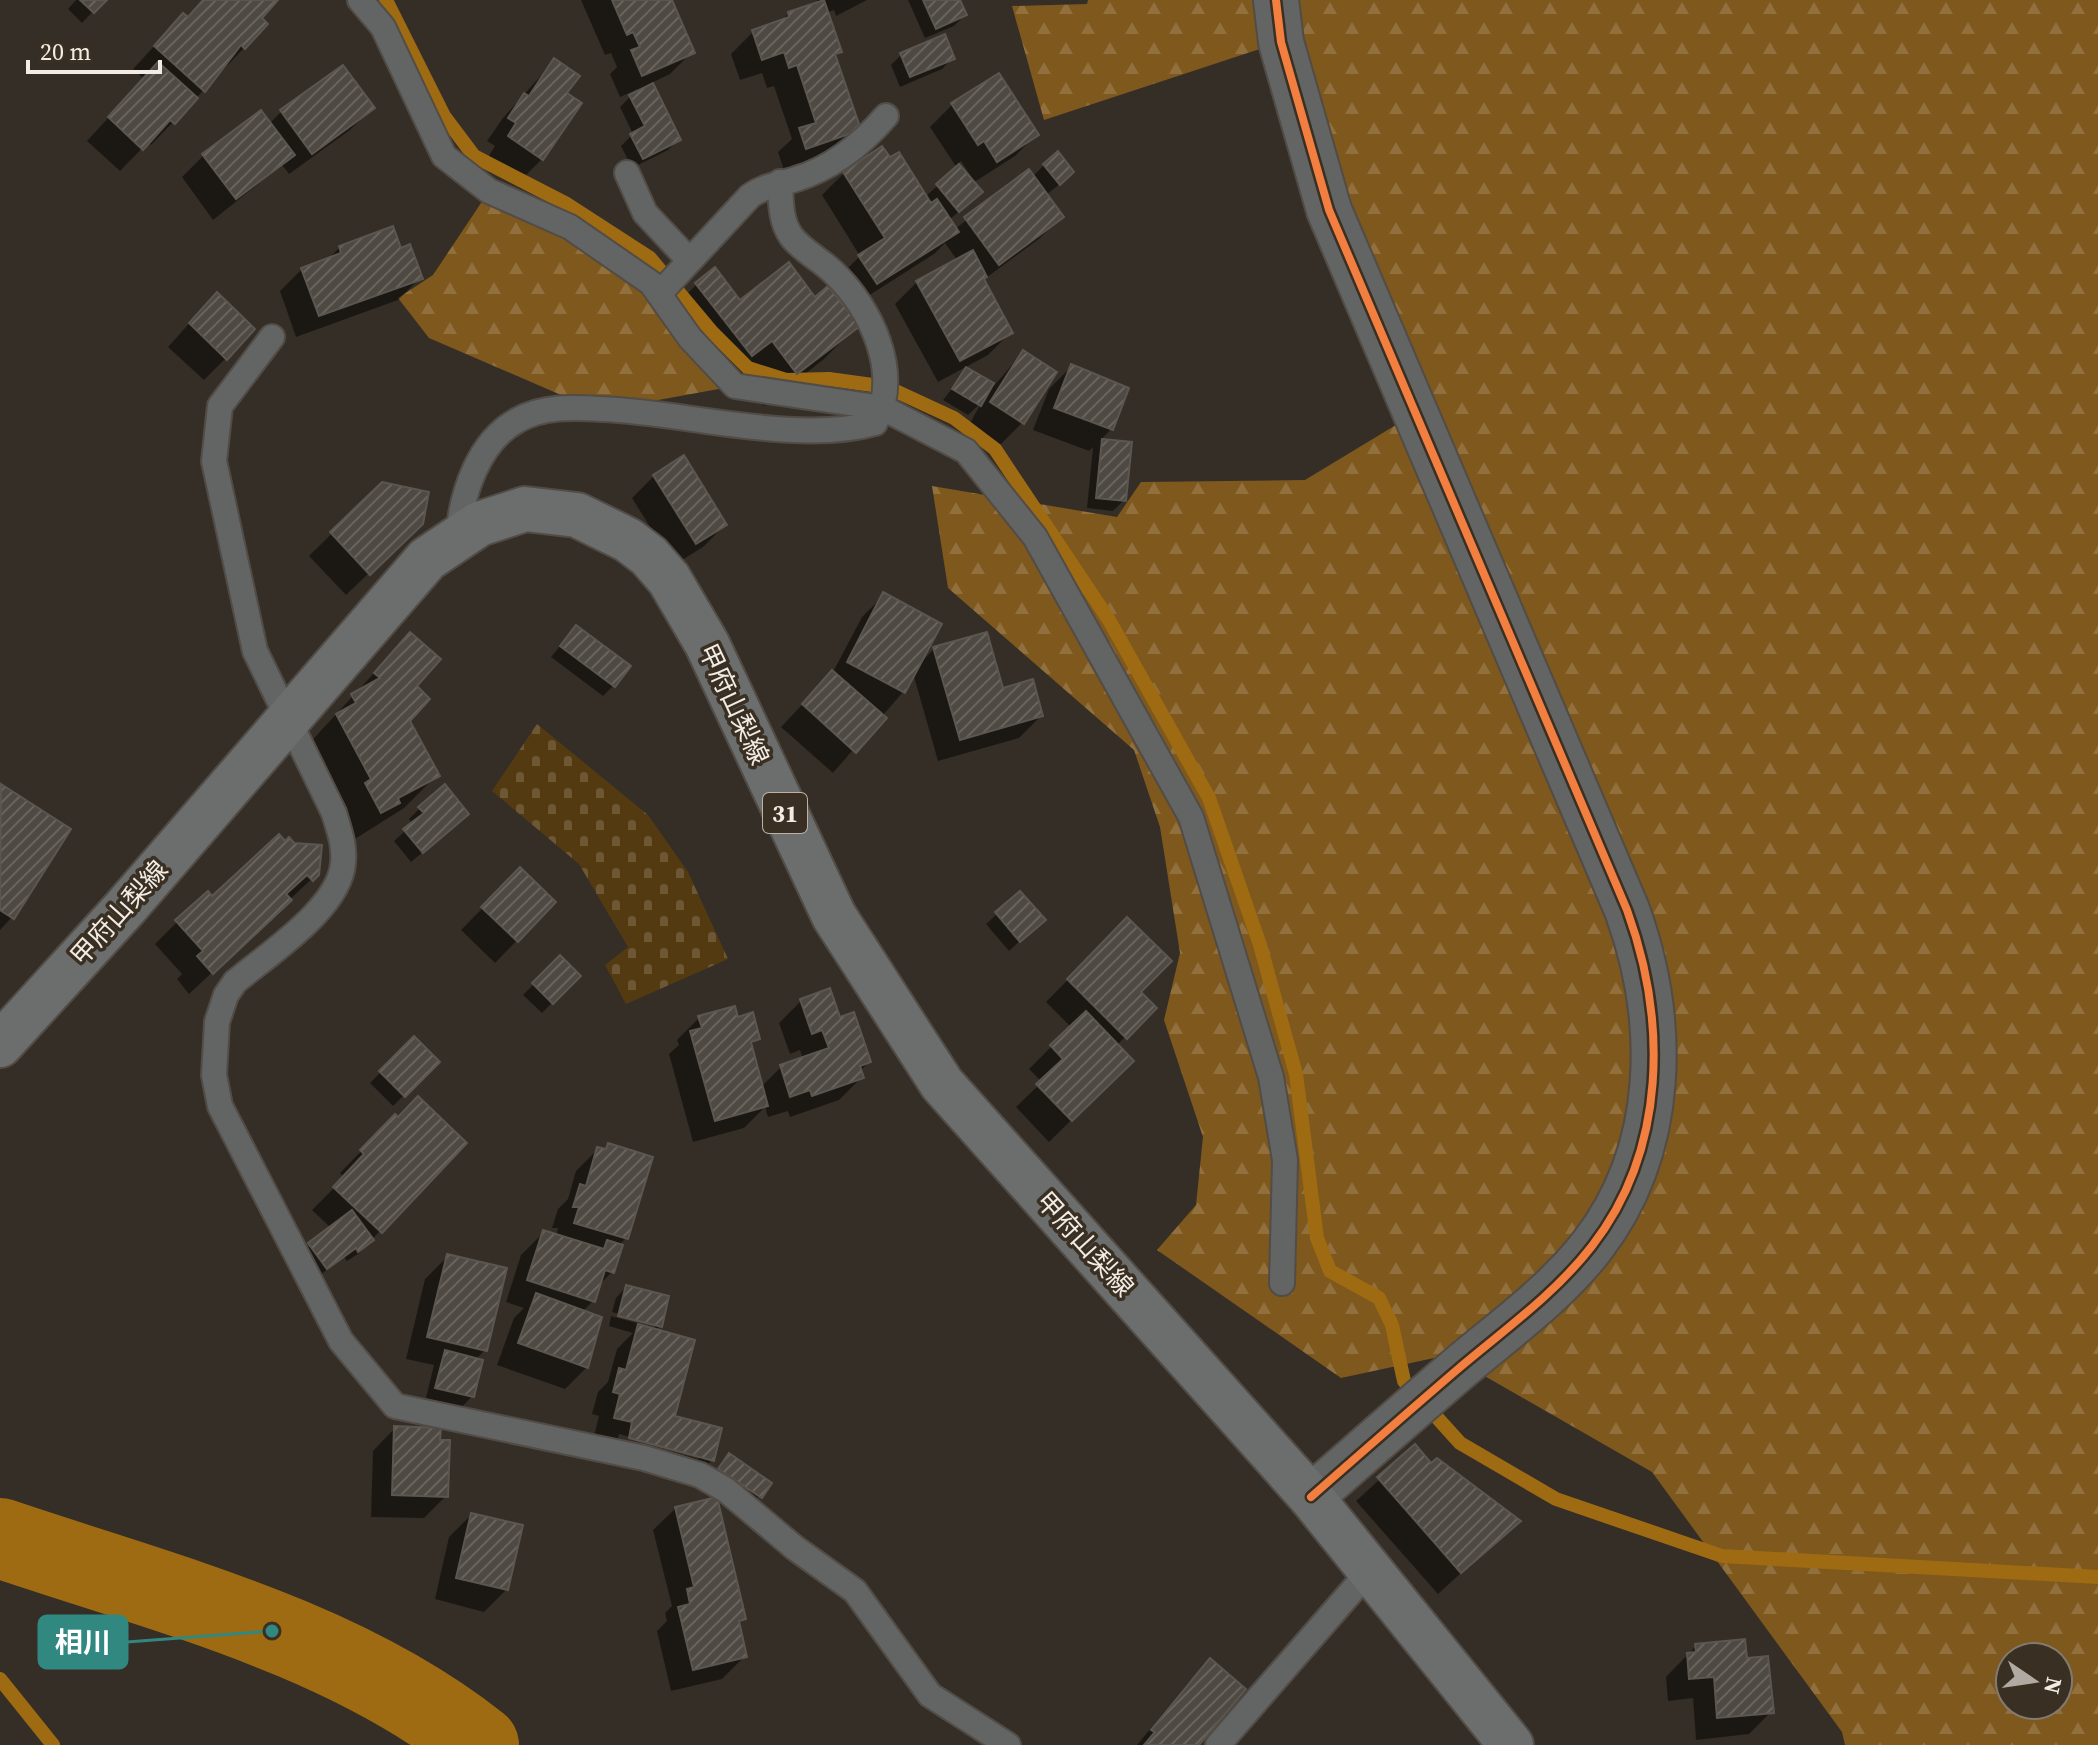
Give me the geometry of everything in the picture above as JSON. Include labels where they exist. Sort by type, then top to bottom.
[{"type":"main road","name":"甲府山梨線","points":[[0,1045],[427,559],[458,535],[498,515],[525,509],[549,509],[577,515],[604,527],[649,556],[669,579],[707,644],[834,916],[942,1084],[1311,1497],[1511,1745]]},
{"type":"street","points":[[1276,0],[1281,42],[1329,210],[1627,910],[1644,958],[1656,1033],[1652,1099],[1640,1155],[1621,1199],[1593,1245],[1557,1286],[1311,1497]]},
{"type":"lane","points":[[360,0],[383,27],[444,156],[489,191],[570,227],[651,283],[661,292],[690,338],[735,386],[883,405],[966,451],[1035,537],[1191,817],[1271,1077],[1285,1160],[1282,1283]]},
{"type":"lane","points":[[661,292],[750,196],[765,185],[820,170],[866,139],[886,116]]},
{"type":"lane","points":[[627,173],[645,213],[684,264]]},
{"type":"lane","points":[[458,535],[462,501],[490,444],[516,420],[541,411],[574,407],[645,410],[764,427],[850,430],[875,423],[883,405],[879,338],[867,313],[836,274],[792,237],[781,214],[780,182]]},
{"type":"lane","points":[[272,337],[220,406],[214,461],[255,651],[334,813],[342,838],[343,864],[328,899],[235,982],[226,995],[217,1022],[214,1075],[220,1106],[341,1341],[395,1406],[644,1458],[700,1475],[726,1490],[795,1548],[855,1591],[930,1695],[1008,1745]]},
{"type":"lane","points":[[1218,1745],[1371,1569]]},
{"type":"green space","points":[[1088,0],[2098,0],[2098,1745],[1845,1745],[1842,1732],[1652,1472],[1448,1355],[1341,1378],[1157,1250],[1196,1205],[1203,1137],[1164,1020],[1180,953],[1160,827],[1134,750],[948,588],[932,486],[1117,517],[1141,482],[1305,480],[1414,414],[1281,42],[1044,120],[1012,6],[1087,4]]},
{"type":"green space","points":[[489,191],[651,283],[735,386],[598,411],[429,338],[398,298],[433,275]]},
{"type":"green space","points":[[537,724],[648,815],[688,872],[728,959],[626,1004],[605,965],[628,947],[579,864],[492,791]]},
{"type":"building","points":[[80,0],[107,0],[94,13]]},
{"type":"building","points":[[203,0],[278,0],[262,18],[268,24],[245,49],[241,45],[205,92],[154,46],[183,13],[188,17]]},
{"type":"building","points":[[612,0],[672,0],[695,53],[642,76],[631,50],[640,47],[633,32],[627,35]]},
{"type":"building","points":[[824,0],[842,52],[835,54],[861,130],[806,149],[799,128],[816,123],[797,65],[789,68],[784,52],[762,60],[752,30],[789,17],[788,12]]},
{"type":"building","points":[[923,0],[960,0],[967,15],[936,29]]},
{"type":"building","points":[[945,34],[955,59],[910,77],[900,53]]},
{"type":"building","points":[[554,58],[580,76],[567,93],[582,103],[543,160],[508,136],[516,123],[508,118],[524,93],[529,96]]},
{"type":"building","points":[[158,62],[198,98],[175,124],[170,120],[143,150],[108,117]]},
{"type":"building","points":[[343,65],[375,108],[312,154],[280,110]]},
{"type":"building","points":[[999,73],[1039,135],[997,162],[984,141],[978,145],[951,103]]},
{"type":"building","points":[[653,83],[681,140],[643,159],[630,134],[645,126],[629,95]]},
{"type":"building","points":[[261,110],[295,155],[236,199],[202,154]]},
{"type":"building","points":[[882,146],[890,157],[899,152],[931,203],[937,199],[959,232],[877,284],[858,255],[885,238],[843,172]]},
{"type":"building","points":[[1058,151],[1074,172],[1060,185],[1043,164]]},
{"type":"building","points":[[959,164],[983,192],[959,212],[936,184]]},
{"type":"building","points":[[1029,169],[1064,217],[999,265],[964,217]]},
{"type":"building","points":[[393,226],[401,248],[410,244],[423,279],[319,316],[301,268],[341,253],[339,246]]},
{"type":"building","points":[[973,250],[987,277],[984,279],[1013,333],[960,361],[916,281]]},
{"type":"building","points":[[789,262],[815,297],[828,286],[860,326],[797,374],[772,341],[752,356],[695,283],[715,267],[740,300]]},
{"type":"building","points":[[217,292],[255,329],[227,360],[189,323]]},
{"type":"building","points":[[1023,350],[1057,372],[1024,424],[990,402]]},
{"type":"building","points":[[1071,364],[1129,388],[1113,430],[1054,408]]},
{"type":"building","points":[[966,367],[994,383],[981,406],[952,389]]},
{"type":"building","points":[[1102,439],[1132,442],[1126,501],[1096,498]]},
{"type":"building","points":[[684,455],[727,525],[696,544],[653,475]]},
{"type":"building","points":[[382,482],[429,492],[423,524],[370,575],[330,532]]},
{"type":"building","points":[[883,592],[942,624],[905,693],[847,662]]},
{"type":"building","points":[[576,625],[631,666],[615,687],[560,646]]},
{"type":"building","points":[[410,632],[441,659],[417,686],[430,699],[410,721],[440,776],[398,798],[400,803],[381,813],[365,783],[371,779],[336,714],[356,703],[351,694],[380,678],[374,673]]},
{"type":"building","points":[[987,632],[1003,688],[1033,679],[1043,716],[960,740],[933,647]]},
{"type":"building","points":[[832,670],[887,718],[856,753],[802,704]]},
{"type":"building","points":[[1,784],[71,829],[14,919],[0,910]]},
{"type":"building","points":[[445,784],[469,814],[423,853],[403,829],[424,813],[418,807]]},
{"type":"building","points":[[279,834],[285,841],[289,837],[294,843],[322,845],[319,875],[313,881],[307,875],[286,894],[292,900],[213,974],[197,956],[203,951],[175,920],[208,891],[212,896]]},
{"type":"building","points":[[520,867],[556,902],[518,942],[481,907]]},
{"type":"building","points":[[1020,891],[1046,920],[1020,942],[995,912]]},
{"type":"building","points":[[1127,917],[1172,961],[1141,992],[1157,1008],[1127,1039],[1067,979]]},
{"type":"building","points":[[560,955],[581,976],[553,1004],[532,983]]},
{"type":"building","points":[[830,988],[840,1017],[854,1012],[871,1062],[860,1066],[864,1078],[812,1096],[810,1090],[790,1097],[780,1065],[829,1048],[822,1030],[812,1034],[800,999]]},
{"type":"building","points":[[735,1006],[738,1017],[753,1012],[760,1039],[751,1042],[768,1106],[715,1121],[690,1031],[702,1028],[698,1016]]},
{"type":"building","points":[[1086,1011],[1134,1061],[1072,1121],[1036,1084],[1063,1059],[1050,1045]]},
{"type":"building","points":[[414,1036],[440,1062],[405,1097],[379,1071]]},
{"type":"building","points":[[418,1096],[467,1143],[382,1233],[333,1187],[364,1154],[360,1150],[395,1114],[398,1117]]},
{"type":"building","points":[[608,1143],[653,1157],[628,1239],[574,1223],[579,1207],[573,1207],[580,1184],[586,1186],[597,1147],[606,1149]]},
{"type":"building","points":[[352,1210],[374,1240],[358,1252],[356,1248],[327,1269],[308,1243]]},
{"type":"building","points":[[543,1230],[604,1249],[607,1240],[623,1245],[614,1273],[605,1270],[595,1302],[527,1280]]},
{"type":"building","points":[[447,1254],[507,1268],[487,1351],[427,1337]]},
{"type":"building","points":[[626,1285],[669,1296],[662,1327],[618,1316]]},
{"type":"building","points":[[536,1293],[602,1317],[588,1368],[518,1343]]},
{"type":"building","points":[[638,1324],[695,1340],[675,1416],[722,1428],[714,1461],[629,1438],[632,1422],[614,1418],[620,1394],[613,1392],[619,1368],[626,1370]]},
{"type":"building","points":[[445,1350],[483,1360],[474,1397],[435,1388]]},
{"type":"building","points":[[394,1426],[441,1428],[440,1440],[450,1440],[448,1497],[392,1495]]},
{"type":"building","points":[[1415,1444],[1431,1463],[1437,1458],[1521,1521],[1461,1573],[1377,1477]]},
{"type":"building","points":[[729,1453],[772,1483],[762,1498],[718,1469]]},
{"type":"building","points":[[717,1497],[746,1619],[739,1621],[747,1657],[693,1670],[678,1607],[690,1604],[687,1589],[694,1587],[675,1507]]},
{"type":"building","points":[[471,1513],[523,1525],[508,1590],[456,1578]]},
{"type":"building","points":[[1745,1639],[1747,1658],[1768,1656],[1774,1713],[1717,1718],[1714,1677],[1689,1679],[1687,1653],[1696,1652],[1695,1644]]},
{"type":"building","points":[[1210,1658],[1246,1689],[1199,1745],[1144,1745],[1155,1732],[1151,1730]]},
{"type":"waterway","points":[[386,0],[444,116],[474,156],[565,203],[650,258],[712,332],[748,368],[786,380],[829,379],[887,387],[954,418],[995,449],[1109,620],[1209,798],[1260,945],[1296,1074],[1317,1238],[1330,1271],[1379,1298],[1392,1325],[1404,1381],[1460,1443],[1556,1499],[1722,1556],[2098,1577]]},
{"type":"waterway","points":[[0,1538],[187,1599],[310,1647],[370,1675],[426,1707],[479,1745]]},
{"type":"waterway","points":[[0,1679],[53,1745]]},
{"type":"cycle path","points":[[1276,0],[1281,42],[1329,210],[1627,910],[1649,995],[1653,1039],[1653,1083],[1647,1126],[1635,1168],[1617,1208],[1592,1246],[1545,1296],[1311,1497]]},
{"type":"place","name":"相川","points":[[272,1631]]}]
